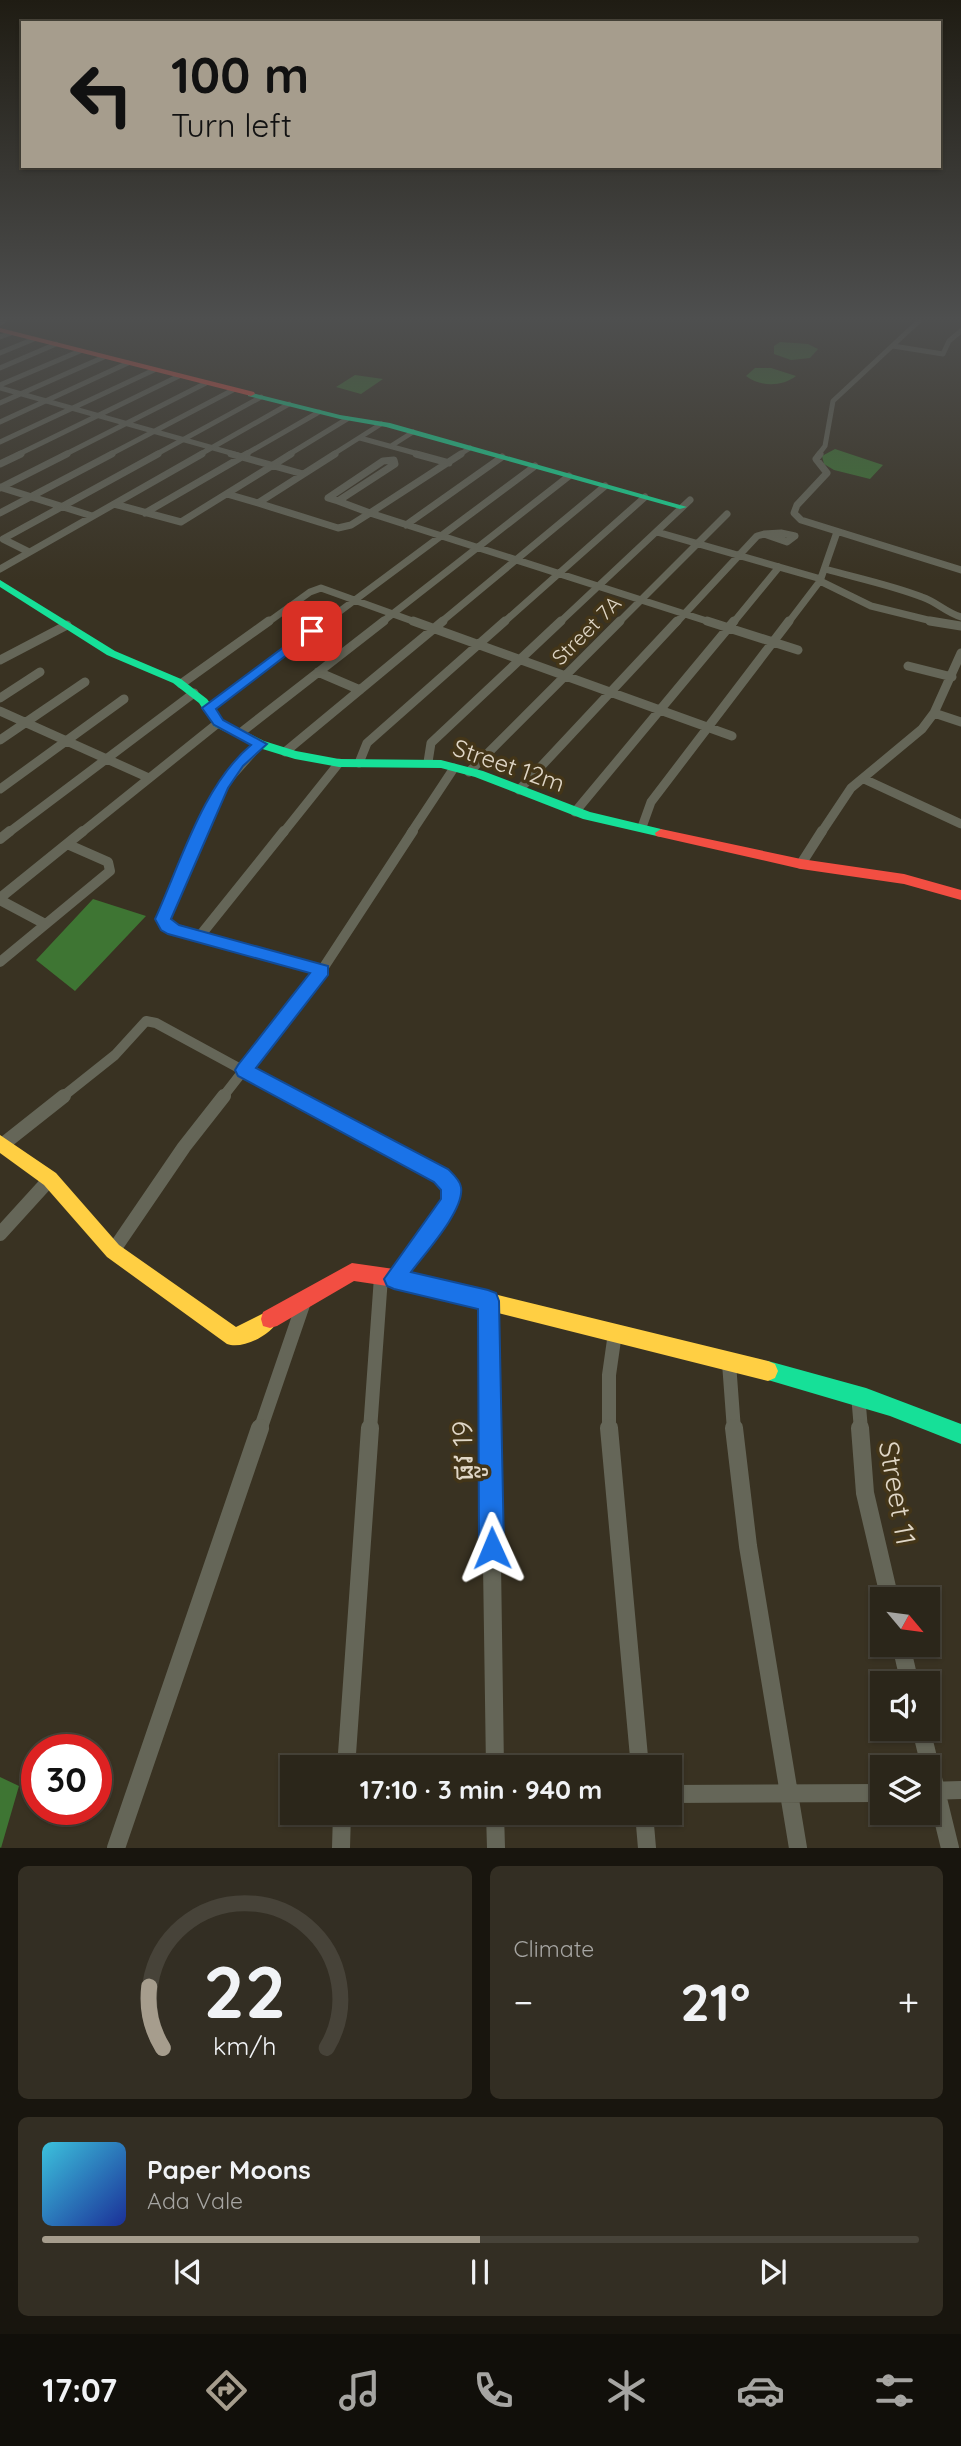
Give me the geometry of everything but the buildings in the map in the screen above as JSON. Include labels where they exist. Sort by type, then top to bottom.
[{"type":"street","points":[[0,422],[32,407]]},
{"type":"street","points":[[65,407],[303,474]]},
{"type":"street","points":[[0,442],[75,407]]},
{"type":"street","points":[[0,464],[116,407]]},
{"type":"street","points":[[0,487],[158,407]]},
{"type":"street","points":[[0,513],[201,407]]},
{"type":"street","points":[[29,552],[2,539],[242,407]]},
{"type":"street","points":[[0,569],[283,407]]},
{"type":"street","points":[[301,407],[413,432],[645,497],[686,504]]},
{"type":"street","points":[[831,407],[825,446],[816,459],[827,473],[797,505],[794,513],[801,520],[961,570]]},
{"type":"street","points":[[145,513],[319,412]]},
{"type":"street","points":[[114,504],[172,522],[181,522],[347,419]]},
{"type":"street","points":[[258,503],[381,424]]},
{"type":"street","points":[[391,446],[413,432]]},
{"type":"street","points":[[360,438],[449,463]]},
{"type":"street","points":[[227,494],[338,527],[351,525],[470,448]]},
{"type":"street","points":[[406,525],[502,457]]},
{"type":"street","points":[[337,502],[396,462],[383,461],[328,497],[337,502],[406,525],[797,650]]},
{"type":"street","points":[[209,708],[535,466]]},
{"type":"street","points":[[239,734],[569,476]]},
{"type":"street","points":[[285,752],[605,486]]},
{"type":"street","points":[[0,487],[92,516]]},
{"type":"street","points":[[359,763],[367,743],[645,497]]},
{"type":"street","points":[[428,762],[431,743],[686,504]]},
{"type":"street","name":"Street 7A","points":[[469,772],[727,514]]},
{"type":"street","points":[[657,532],[821,580],[877,610],[961,626]]},
{"type":"street","points":[[642,827],[651,802],[821,580],[837,532]]},
{"type":"street","points":[[519,790],[738,555],[757,536],[763,534]]},
{"type":"street","points":[[575,812],[779,567]]},
{"type":"street","points":[[825,569],[923,597],[939,605],[944,612],[961,617]]},
{"type":"street","points":[[0,583],[111,653],[181,684],[209,708],[218,723],[0,899],[46,924]]},
{"type":"street","points":[[181,684],[316,589],[732,736]]},
{"type":"street","points":[[0,660],[67,625]]},
{"type":"street","points":[[802,863],[851,788],[922,729],[934,713],[960,659]]},
{"type":"street","points":[[908,666],[952,677]]},
{"type":"street","points":[[0,698],[40,672]]},
{"type":"street","points":[[318,673],[360,690]]},
{"type":"street","points":[[0,740],[85,682]]},
{"type":"street","points":[[0,839],[194,693]]},
{"type":"street","points":[[0,789],[124,699]]},
{"type":"street","points":[[0,711],[149,778]]},
{"type":"street","points":[[934,713],[961,722]]},
{"type":"street","name":"Street 12m","points":[[218,723],[260,744],[285,752],[339,763],[428,762],[469,772],[575,812],[802,863],[904,879],[961,895]]},
{"type":"street","points":[[260,744],[238,763],[221,788],[163,919],[166,926],[199,937],[322,970]]},
{"type":"street","points":[[199,937],[339,763]]},
{"type":"street","points":[[113,1251],[184,1147],[322,970],[454,768]]},
{"type":"street","points":[[864,779],[961,824]]},
{"type":"street","points":[[0,962],[111,867],[67,844]]},
{"type":"street","points":[[346,1755],[388,1278],[450,1202],[452,1193],[448,1181],[156,1023],[146,1021],[115,1055],[1,1144],[50,1179],[113,1251],[234,1337],[244,1335],[306,1296],[352,1272],[388,1278],[488,1301],[858,1394],[904,1409],[961,1434]]},
{"type":"street","points":[[0,1234],[50,1179]]},
{"type":"street","points":[[116,1847],[306,1296]]},
{"type":"street","name":"ផ្លូវ 19","points":[[488,1301],[495,1755]]},
{"type":"street","points":[[615,1333],[609,1375],[609,1436],[639,1755]]},
{"type":"street","points":[[729,1363],[732,1417],[745,1528],[799,1847]]},
{"type":"street","name":"Street 11","points":[[858,1394],[864,1493],[887,1587]]},
{"type":"street","points":[[940,1791],[961,1790]]},
{"type":"street","points":[[682,1794],[870,1793]]},
{"type":"street","points":[[940,1816],[950,1847]]},
{"type":"street","points":[[341,1847],[342,1825]]},
{"type":"street","points":[[495,1825],[496,1847]]},
{"type":"street","points":[[645,1825],[647,1847]]},
{"type":"shaded area","points":[[835,449],[883,465],[870,479],[834,470],[824,464],[822,456]]},
{"type":"shaded area","points":[[93,899],[146,916],[75,991],[36,960]]},
{"type":"shaded area","points":[[0,1777],[19,1786],[1,1848],[0,1847]]},
{"type":"traffic: fast","points":[[302,407],[387,425],[683,507]]},
{"type":"traffic: fast","points":[[0,583],[111,653],[177,681],[203,701],[218,723],[260,744],[295,755],[339,763],[441,764],[479,774],[587,816],[661,833]]},
{"type":"traffic: fast","points":[[768,1371],[866,1398],[961,1434]]},
{"type":"traffic: slow","points":[[0,1143],[50,1179],[113,1251],[234,1337],[244,1335],[270,1319]]},
{"type":"traffic: slow","points":[[490,1302],[768,1371]]},
{"type":"traffic: jam","points":[[661,833],[801,864],[904,879],[961,895]]},
{"type":"traffic: jam","points":[[270,1319],[352,1272],[394,1278],[490,1302]]},
{"type":"route","points":[[312,631],[209,708],[218,723],[260,744],[238,763],[221,788],[163,919],[166,926],[174,929],[322,970],[244,1070],[448,1181],[452,1193],[450,1202],[394,1279],[488,1301],[492,1548]]}]
